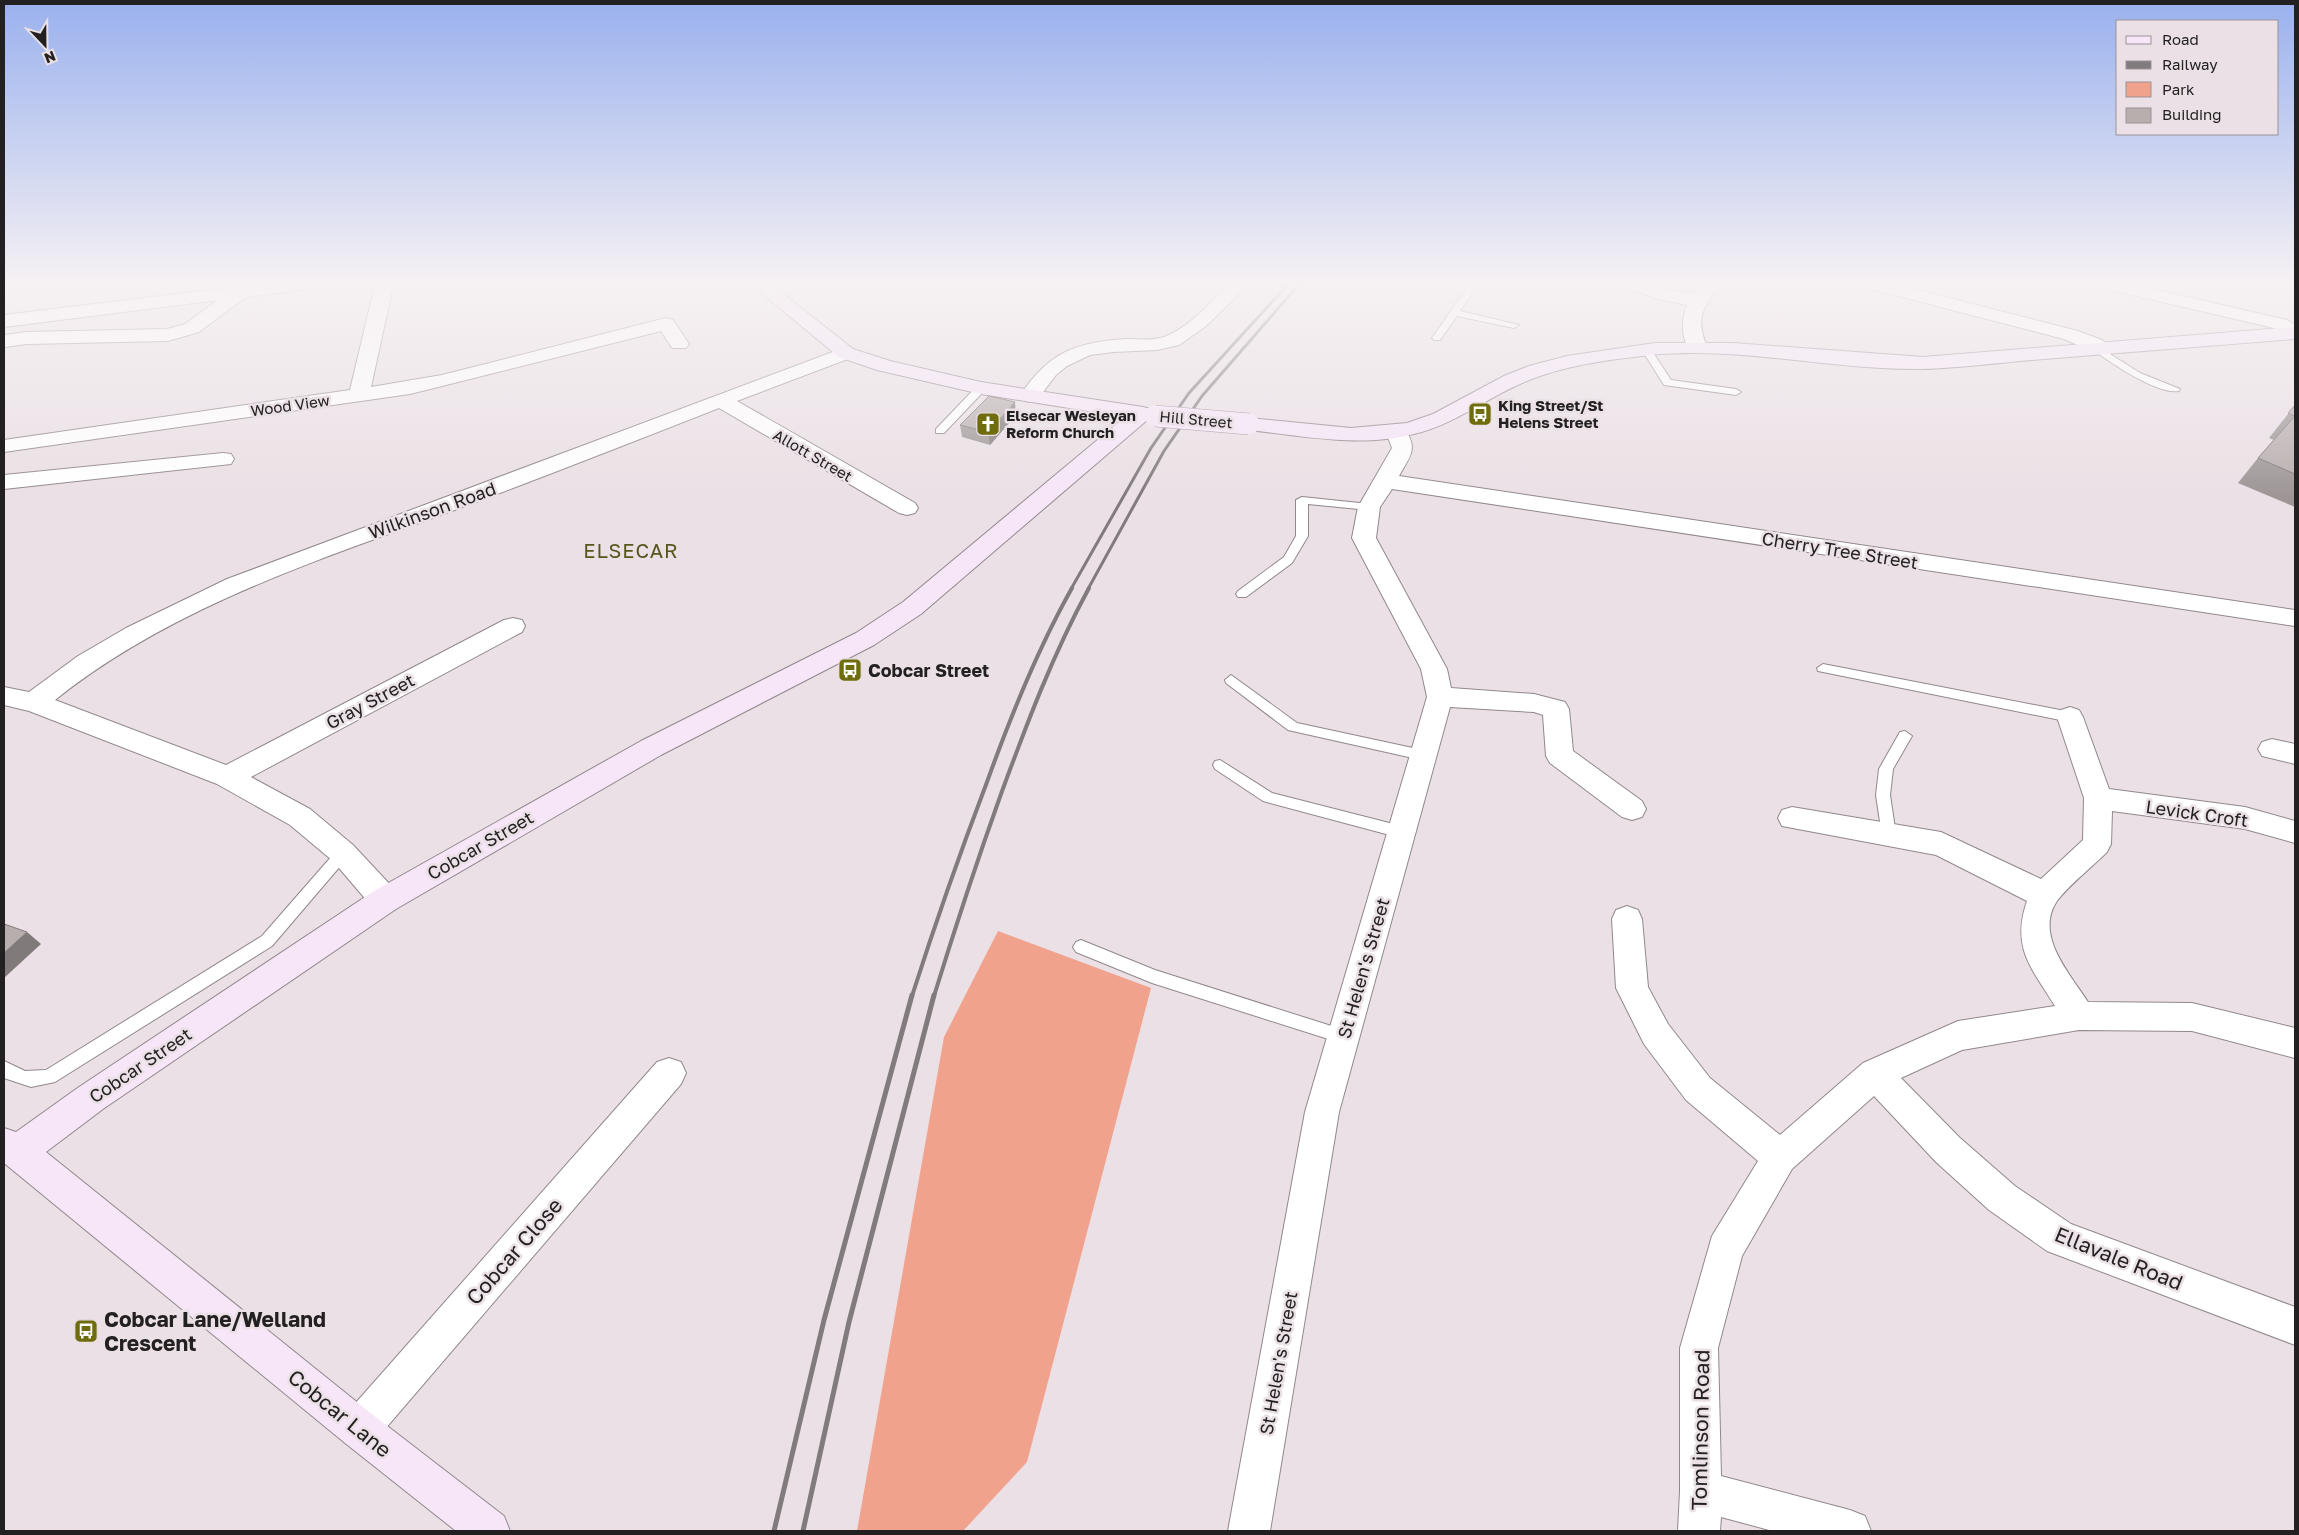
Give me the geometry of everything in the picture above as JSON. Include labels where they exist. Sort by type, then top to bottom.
[{"type":"main road","name":"Hill Street","points":[[846,353],[884,366],[981,388],[1149,415],[1342,432],[1397,432],[1428,424],[1525,374],[1568,362],[1630,353]]},
{"type":"main road","name":"Hill Street","points":[[1749,353],[1914,363],[2063,353]]},
{"type":"main road","name":"Cobcar Street","points":[[9,1153],[385,900],[650,748],[865,639],[912,608],[1149,415]]},
{"type":"main road","name":"Cobcar Lane","points":[[9,1153],[358,1429],[479,1528]]},
{"type":"street","points":[[359,395],[369,353]]},
{"type":"street","name":"Wood View","points":[[4,446],[359,395],[443,381],[554,353]]},
{"type":"street","name":"Wilkinson Road","points":[[34,702],[86,662],[152,624],[255,575],[599,449],[720,400],[846,353]]},
{"type":"street","points":[[1030,396],[1043,375],[1065,358],[1083,353]]},
{"type":"street","name":"Allott Street","points":[[720,400],[908,508]]},
{"type":"street","name":"St Helen's Street","points":[[1249,1531],[1322,1112],[1440,697],[1434,669],[1364,538],[1369,507],[1386,482],[1403,448],[1402,441],[1397,432]]},
{"type":"street","points":[[4,482],[223,459]]},
{"type":"street","name":"Cherry Tree Street","points":[[1386,482],[2295,618]]},
{"type":"street","name":"Gray Street","points":[[227,777],[513,626]]},
{"type":"street","points":[[4,696],[34,702],[227,777],[300,817],[343,853],[385,900]]},
{"type":"street","points":[[1440,697],[1534,703],[1556,709],[1560,756],[1632,809]]},
{"type":"street","points":[[2070,717],[2098,798],[2097,844],[2044,895],[2036,918],[2034,936],[2040,954],[2079,1016]]},
{"type":"street","name":"Levick Croft","points":[[2098,798],[2245,818],[2295,832]]},
{"type":"street","points":[[1792,818],[1941,844],[2044,895]]},
{"type":"street","points":[[1628,920],[1632,988],[1656,1034],[1698,1089],[1780,1157]]},
{"type":"street","name":"Tomlinson Road","points":[[1699,1531],[1701,1491],[1699,1348],[1724,1249],[1780,1157],[1876,1074],[1958,1036],[2079,1016],[2192,1017],[2295,1043]]},
{"type":"street","name":"Cobcar Close","points":[[358,1429],[669,1073]]},
{"type":"street","name":"Ellavale Road","points":[[1876,1074],[1948,1150],[1989,1186],[2060,1238],[2295,1326]]},
{"type":"street","points":[[1701,1491],[1850,1531]]},
{"type":"lane","points":[[1649,353],[1668,383],[1736,392]]},
{"type":"lane","points":[[2105,353],[2136,375],[2175,389]]},
{"type":"lane","points":[[940,432],[981,388]]},
{"type":"lane","points":[[1242,594],[1288,560],[1302,536],[1302,500],[1369,507]]},
{"type":"lane","points":[[1824,668],[2070,717]]},
{"type":"lane","points":[[1232,680],[1293,727],[1422,755]]},
{"type":"lane","points":[[1889,835],[1883,795],[1886,769],[1905,736]]},
{"type":"lane","points":[[1220,765],[1268,797],[1401,832]]},
{"type":"lane","name":"Cobcar Street","points":[[4,1069],[18,1077],[33,1080],[49,1076],[267,941],[343,853]]},
{"type":"lane","points":[[1081,947],[1152,976],[1344,1037]]},
{"type":"green space","points":[[998,931],[1151,988],[1027,1462],[963,1531],[857,1531],[944,1037]]},
{"type":"building","points":[[989,396],[1015,402],[988,432],[960,425]]},
{"type":"building","points":[[2295,405],[2295,416],[2288,413]]},
{"type":"building","points":[[2295,416],[2295,474],[2258,458]]},
{"type":"building","points":[[4,924],[27,932],[4,953]]},
{"type":"railway","points":[[1071,589],[1151,448],[1189,393],[1226,353]]},
{"type":"railway","points":[[1088,589],[1164,451],[1202,396],[1240,353]]},
{"type":"railway","points":[[912,996],[967,835],[1005,732],[1036,659],[1072,588]]},
{"type":"railway","points":[[934,996],[975,869],[1021,741],[1052,663],[1089,588]]},
{"type":"railway","points":[[774,1531],[824,1320],[912,995]]},
{"type":"railway","points":[[803,1531],[849,1322],[934,995]]},
{"type":"place","name":"King Street/St Helens Street","points":[[1480,414]]},
{"type":"place","name":"Elsecar Wesleyan Reform Church","points":[[988,424]]},
{"type":"place","name":"Cobcar Street","points":[[850,670]]},
{"type":"place","name":"Cobcar Lane/Welland Crescent","points":[[86,1331]]},
{"type":"district","name":"ELSECAR","points":[[631,550]]}]
